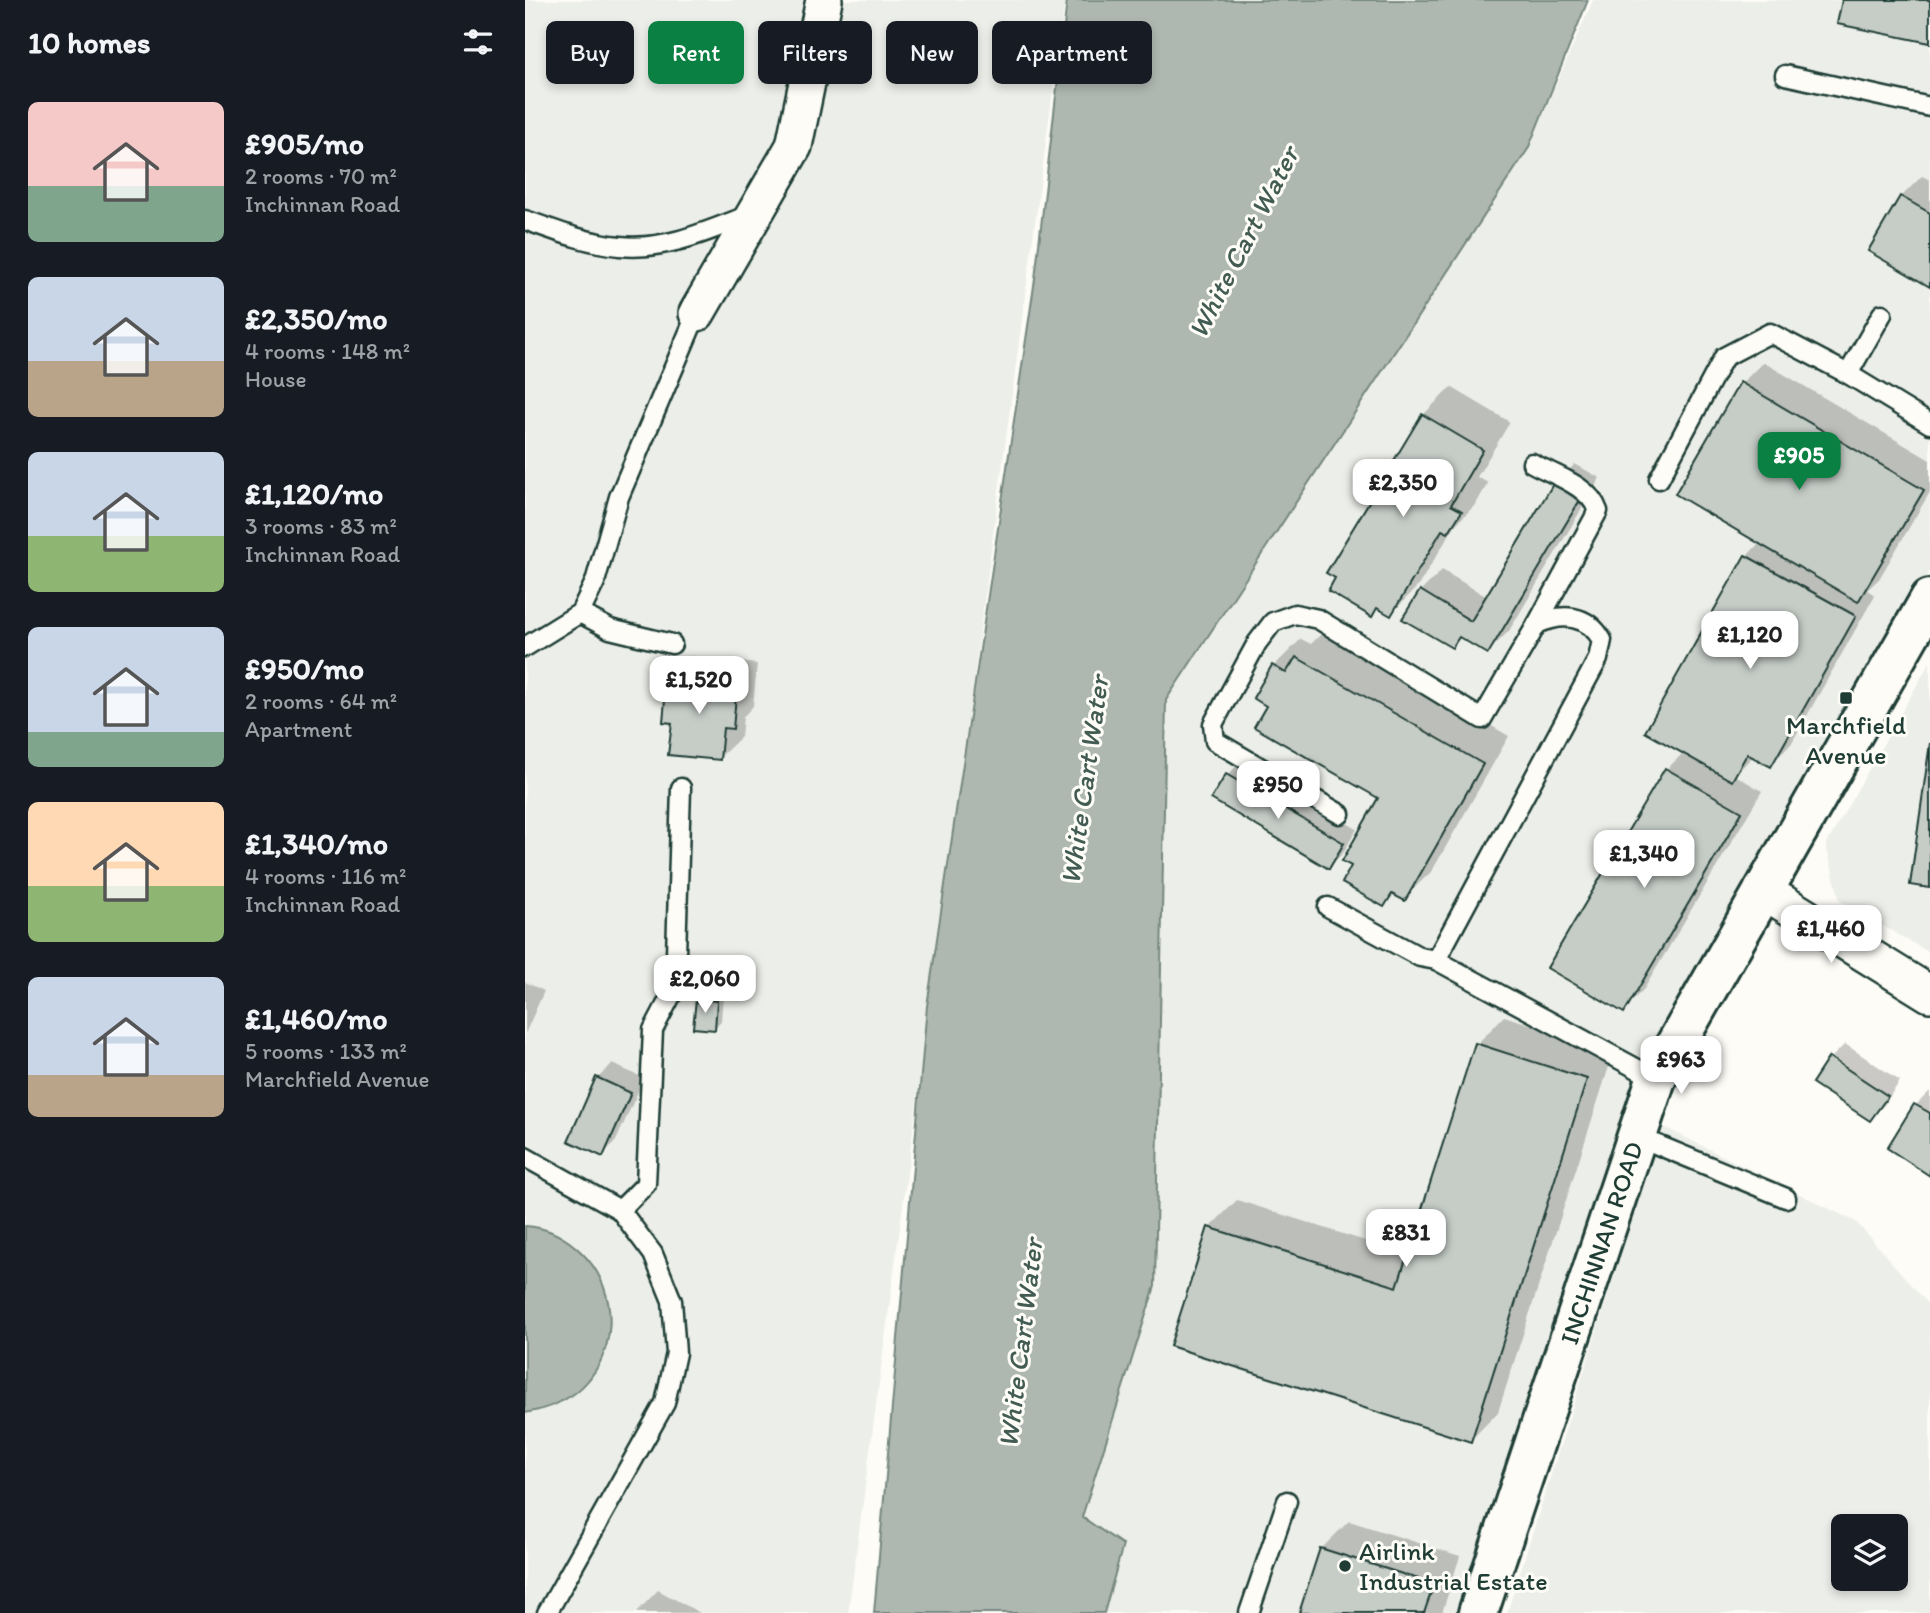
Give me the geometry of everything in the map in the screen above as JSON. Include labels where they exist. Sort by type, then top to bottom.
[{"type":"street","points":[[697,313],[794,146],[824,0]]},
{"type":"street","name":"INCHINNAN ROAD","points":[[1482,1612],[1656,1079],[1930,599]]},
{"type":"street","points":[[1762,890],[1930,994]]},
{"type":"lane","points":[[1785,75],[1930,107]]},
{"type":"lane","points":[[525,220],[580,239],[621,247],[663,245],[755,213]]},
{"type":"lane","points":[[525,645],[580,613],[595,582],[619,497],[697,313]]},
{"type":"lane","points":[[1848,374],[1882,314]]},
{"type":"lane","points":[[1659,479],[1724,357],[1770,333],[1848,374],[1930,424]]},
{"type":"lane","points":[[1340,814],[1215,741],[1213,724],[1257,643],[1273,622],[1295,614],[1318,620],[1482,719],[1598,511],[1594,500],[1579,488],[1532,463]]},
{"type":"lane","points":[[580,613],[610,629],[672,644]]},
{"type":"lane","points":[[1436,960],[1598,659],[1602,640],[1594,626],[1579,620],[1553,617],[1537,624]]},
{"type":"lane","points":[[620,1210],[646,1184],[653,1030],[675,988],[681,788]]},
{"type":"lane","points":[[1328,907],[1420,957],[1436,960],[1656,1079]]},
{"type":"lane","points":[[1636,1136],[1786,1198]]},
{"type":"lane","points":[[525,1157],[620,1210],[653,1254],[672,1301],[675,1353],[665,1403],[547,1613]]},
{"type":"lane","points":[[1249,1613],[1287,1501]]},
{"type":"shaded area","points":[[525,0],[1065,0],[1062,21],[992,21],[992,84],[1054,84],[848,1613],[525,1613]]},
{"type":"shaded area","points":[[1593,0],[1930,0],[1930,571],[1647,1062],[1464,1613],[1104,1613],[1122,1545],[1082,1517],[1155,1286],[1166,700],[1528,149]]},
{"type":"shaded area","points":[[1930,662],[1930,953],[1840,901],[1826,845]]},
{"type":"shaded area","points":[[1662,1126],[1856,1222],[1930,1306],[1930,1613],[1507,1613]]},
{"type":"water","name":"White Cart Water","points":[[1067,0],[1588,0],[1528,149],[1166,700],[1155,1286],[1082,1517],[1123,1545],[1104,1613],[874,1613],[927,1006],[1035,279],[1057,84],[1152,84],[1152,21],[1065,21]]},
{"type":"water","points":[[525,1226],[556,1234],[582,1253],[604,1286],[610,1324],[607,1344],[590,1379],[563,1400],[525,1413]]},
{"type":"building","points":[[1842,0],[1930,0],[1930,43],[1837,24]]},
{"type":"building","points":[[1900,196],[1930,213],[1930,287],[1868,251]]},
{"type":"building","points":[[1740,382],[1924,490],[1858,602],[1675,494]]},
{"type":"building","points":[[1422,414],[1483,450],[1451,505],[1462,511],[1448,533],[1442,530],[1391,616],[1377,608],[1372,617],[1328,591],[1335,578],[1326,573]]},
{"type":"building","points":[[1553,484],[1580,500],[1488,654],[1459,637],[1452,648],[1402,619],[1420,590],[1471,621]]},
{"type":"building","points":[[1745,555],[1856,616],[1771,767],[1747,754],[1732,781],[1645,732]]},
{"type":"building","points":[[1296,657],[1483,764],[1405,901],[1392,894],[1384,907],[1342,883],[1351,866],[1342,861],[1378,798],[1254,727],[1266,706],[1253,698],[1272,665],[1286,673]]},
{"type":"building","points":[[667,677],[737,684],[733,729],[723,728],[720,760],[668,755],[672,723],[663,722]]},
{"type":"building","points":[[1930,743],[1930,888],[1910,885]]},
{"type":"building","points":[[1665,768],[1742,812],[1624,1013],[1547,968]]},
{"type":"building","points":[[1226,774],[1344,843],[1329,869],[1211,799]]},
{"type":"building","points":[[696,999],[717,1001],[715,1030],[693,1028]]},
{"type":"building","points":[[1475,1043],[1587,1079],[1471,1442],[1170,1346],[1208,1227],[1397,1287]]},
{"type":"building","points":[[1829,1057],[1888,1096],[1870,1121],[1812,1083]]},
{"type":"building","points":[[596,1077],[631,1093],[603,1157],[568,1141]]},
{"type":"building","points":[[1914,1104],[1930,1113],[1930,1176],[1887,1148]]},
{"type":"building","name":"Airlink Industrial Estate","points":[[1320,1548],[1434,1584],[1424,1613],[1299,1613]]},
{"type":"place","name":"Marchfield Avenue","points":[[1846,698]]},
{"type":"place","name":"Airlink Industrial Estate","points":[[1345,1566]]}]
